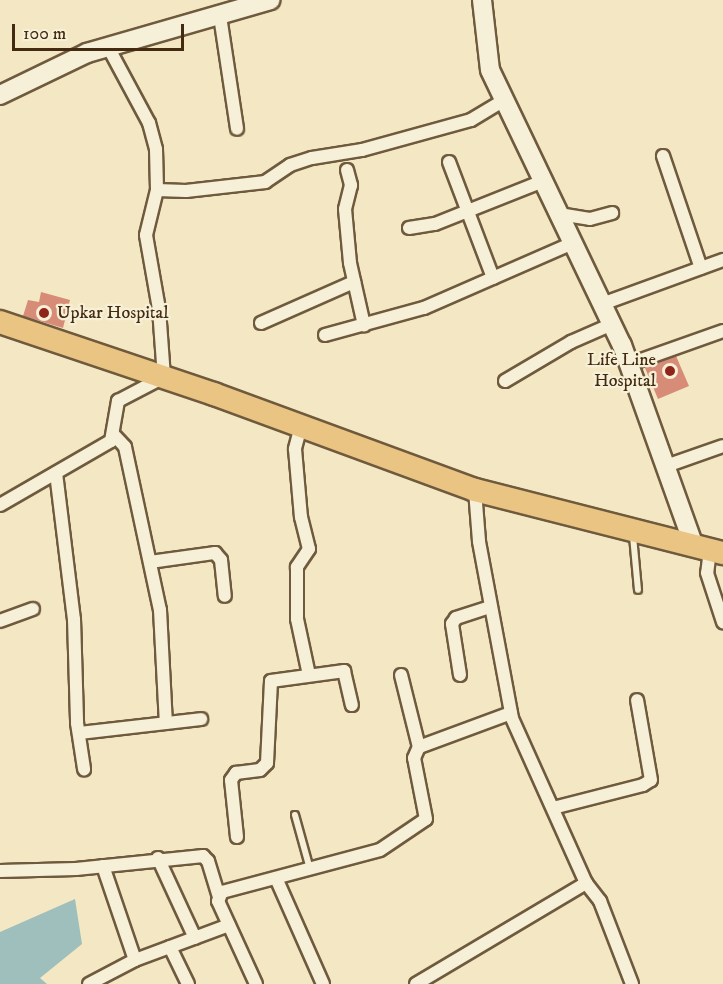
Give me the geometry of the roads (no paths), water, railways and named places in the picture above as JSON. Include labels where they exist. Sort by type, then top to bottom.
[{"type":"highway","points":[[0,322],[164,377],[474,490],[709,550]]},
{"type":"street","points":[[0,94],[59,65],[108,47],[271,0]]},
{"type":"street","points":[[482,0],[490,70],[612,324],[630,364],[666,466],[709,550],[708,573],[723,622]]},
{"type":"street","points":[[220,16],[237,129]]},
{"type":"street","points":[[1,501],[105,445],[114,435],[118,401],[164,377],[159,309],[146,235],[157,190],[156,149],[148,123],[108,47]]},
{"type":"street","points":[[157,190],[186,191],[265,182],[290,165],[312,158],[362,150],[471,120],[504,100]]},
{"type":"street","points":[[663,156],[701,268]]},
{"type":"street","points":[[449,162],[493,278]]},
{"type":"street","points":[[347,170],[351,185],[345,209],[354,282],[364,325]]},
{"type":"street","points":[[409,228],[435,224],[543,181]]},
{"type":"street","points":[[560,214],[584,219],[612,213]]},
{"type":"street","points":[[325,335],[417,310],[573,243]]},
{"type":"street","points":[[602,304],[723,260]]},
{"type":"street","points":[[261,322],[354,282]]},
{"type":"street","points":[[504,381],[571,342],[612,324]]},
{"type":"street","points":[[630,364],[723,331]]},
{"type":"street","points":[[301,426],[295,449],[301,517],[309,549],[297,567],[297,619],[309,675]]},
{"type":"street","points":[[114,435],[125,447],[161,616],[166,723]]},
{"type":"street","points":[[666,466],[723,446]]},
{"type":"street","points":[[56,473],[74,619],[79,733],[84,769]]},
{"type":"street","points":[[474,490],[490,607],[511,713],[586,883],[600,901],[632,984]]},
{"type":"street","points":[[150,562],[215,553],[221,560],[225,596]]},
{"type":"street","points":[[460,675],[452,624],[456,618],[490,607]]},
{"type":"street","points":[[0,621],[33,609]]},
{"type":"street","points":[[237,837],[231,780],[236,773],[260,770],[267,763],[268,685],[274,680],[344,671],[352,705]]},
{"type":"street","points":[[219,896],[226,890],[370,855],[426,819],[414,758],[419,747],[401,675]]},
{"type":"street","points":[[553,808],[651,780],[638,700]]},
{"type":"street","points":[[419,747],[511,713]]},
{"type":"street","points":[[79,733],[201,719]]},
{"type":"street","points":[[158,858],[195,938]]},
{"type":"street","points":[[0,871],[103,866],[158,858],[207,858],[229,925],[256,984]]},
{"type":"street","points":[[103,866],[135,960]]},
{"type":"street","points":[[276,878],[323,984]]},
{"type":"street","points":[[416,984],[586,883]]},
{"type":"street","points":[[89,984],[135,960],[229,925]]},
{"type":"street","points":[[170,947],[188,984]]},
{"type":"lane","points":[[633,530],[638,590]]},
{"type":"lane","points":[[295,815],[310,870]]},
{"type":"water","points":[[75,899],[82,944],[40,978],[47,984],[0,984],[0,932]]},
{"type":"place","name":"Upkar Hospital","points":[[44,313]]},
{"type":"place","name":"Life Line Hospital","points":[[670,371]]}]
